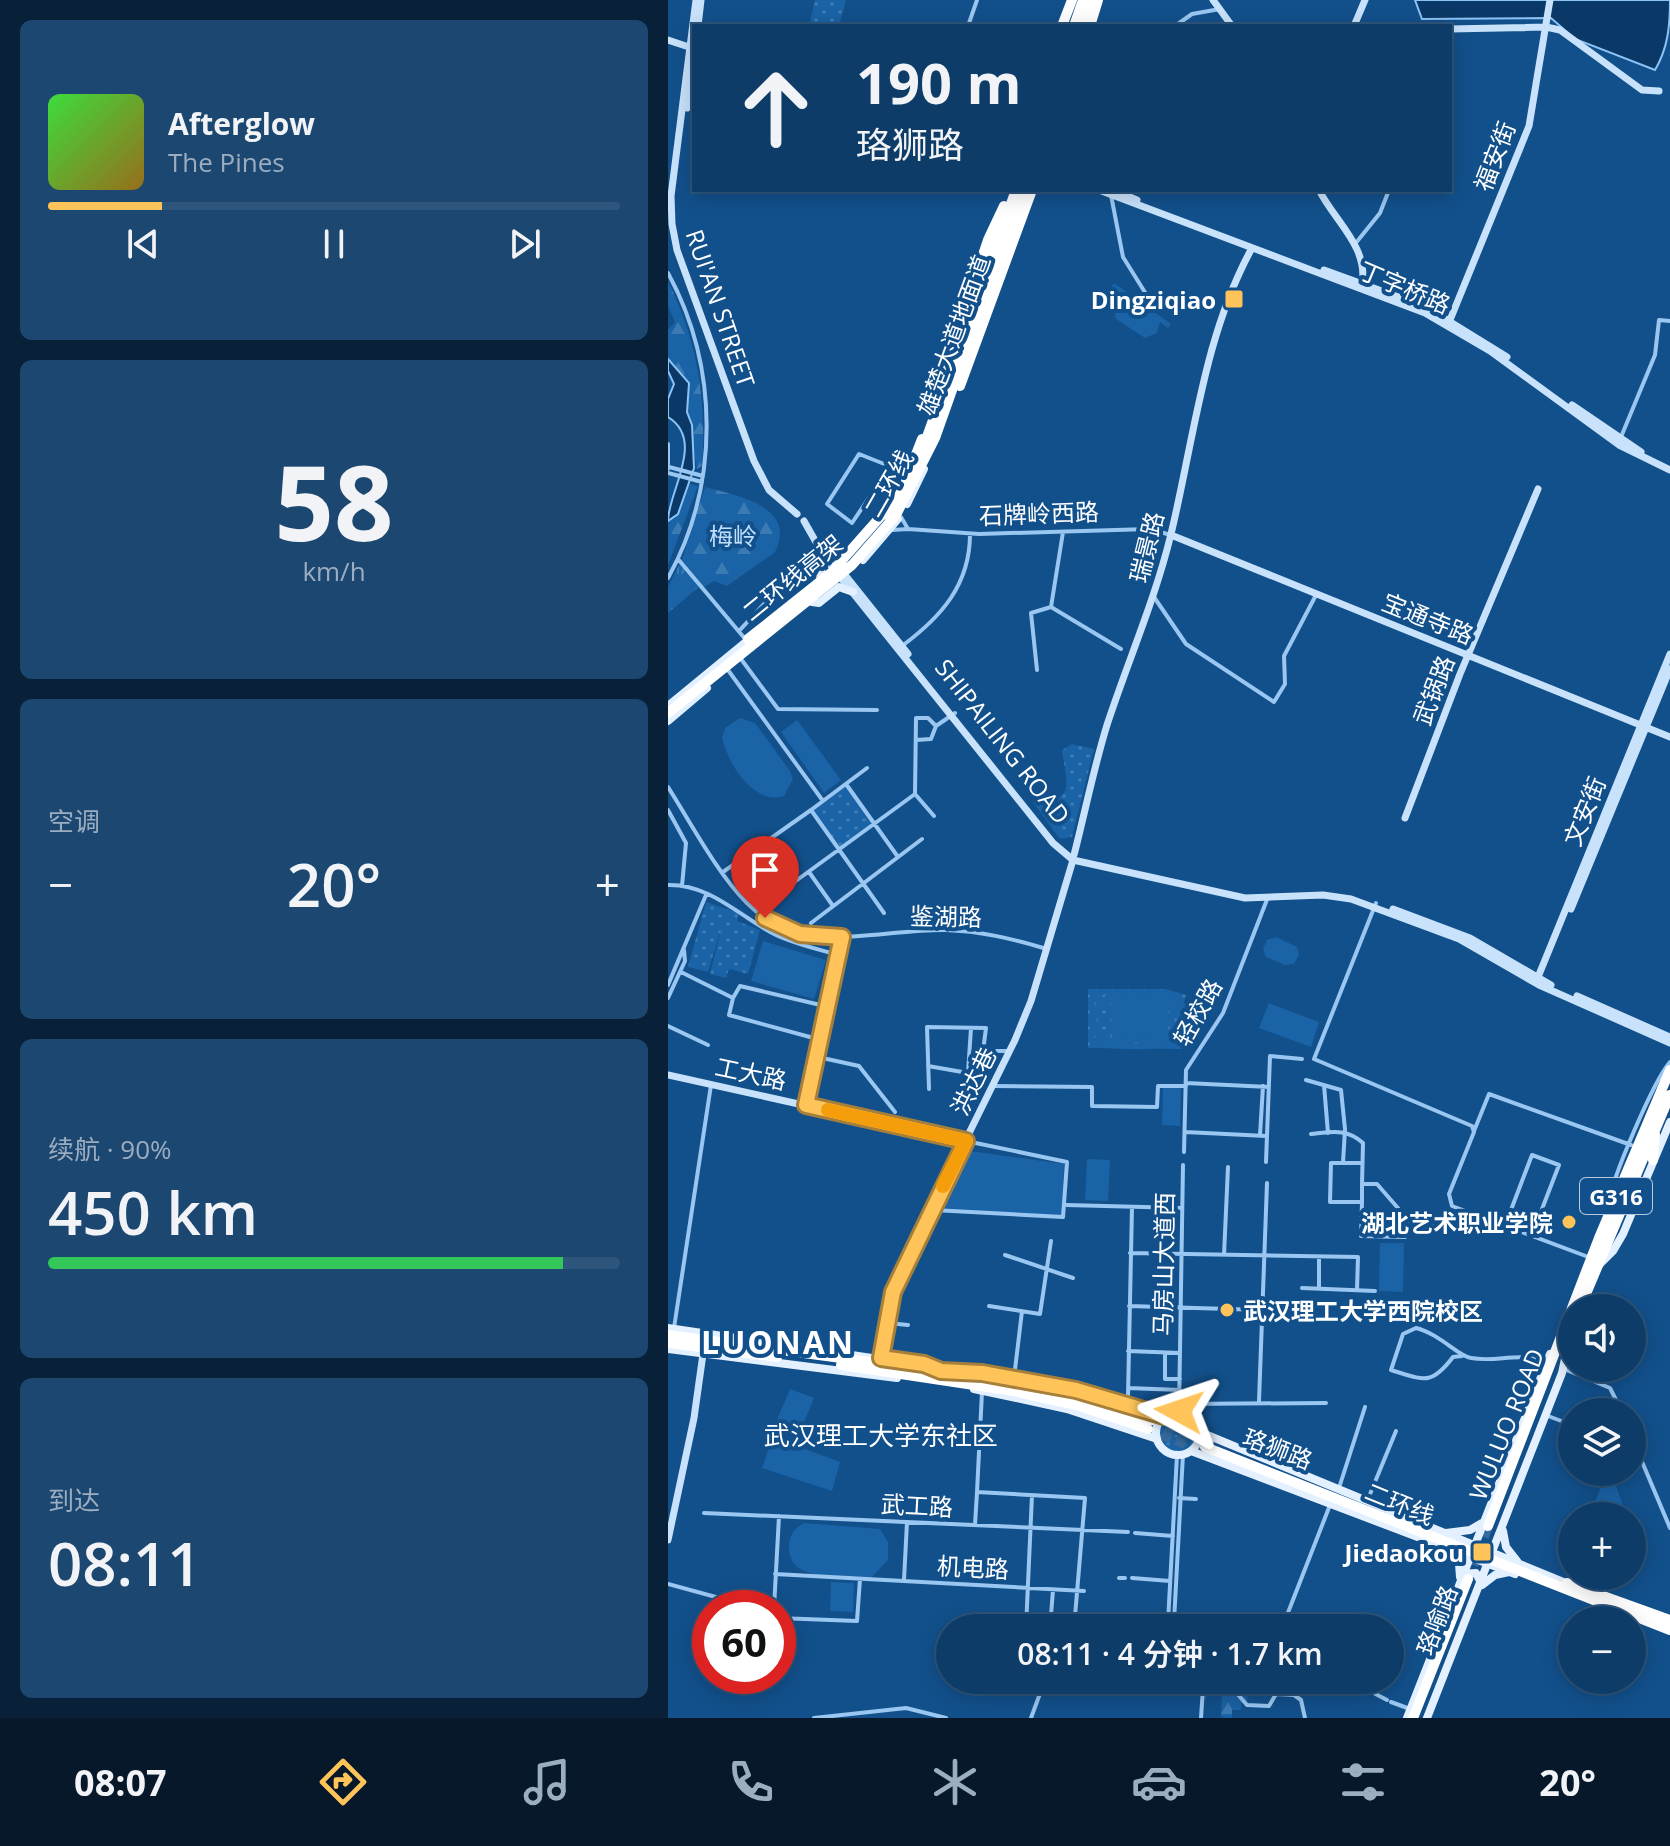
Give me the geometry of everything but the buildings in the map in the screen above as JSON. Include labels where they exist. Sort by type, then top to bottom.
[{"type":"highway","points":[[1063,24],[1072,0]]},
{"type":"highway","points":[[1073,24],[1082,0]]},
{"type":"highway","points":[[1086,24],[1094,0]]},
{"type":"highway","points":[[935,438],[977,344],[1010,253],[1027,192]]},
{"type":"highway","name":"二环线","points":[[668,713],[867,549],[903,504],[935,438],[1027,192]]},
{"type":"highway","points":[[838,572],[879,522],[905,481],[988,240],[1011,193]]},
{"type":"highway","name":"二环线高架","points":[[668,705],[838,572],[876,530],[911,475],[1011,193]]},
{"type":"highway","name":"WULUO ROAD","points":[[1584,1294],[1607,1219],[1670,1070]]},
{"type":"highway","name":"WULUO ROAD","points":[[1582,1294],[1670,1095]]},
{"type":"highway","points":[[1641,1122],[1658,1100]]},
{"type":"highway","points":[[1653,1160],[1656,1127]]},
{"type":"highway","points":[[670,1331],[941,1371],[1012,1391],[1077,1402],[1153,1425]]},
{"type":"highway","points":[[668,1343],[917,1378],[958,1378],[1078,1396],[1153,1425]]},
{"type":"highway","name":"WULUO ROAD","points":[[1492,1526],[1558,1357]]},
{"type":"highway","points":[[1197,1447],[1304,1492]]},
{"type":"highway","name":"二环线","points":[[1197,1447],[1371,1507],[1669,1626]]},
{"type":"highway","name":"珞狮路","points":[[1197,1447],[1337,1490]]},
{"type":"highway","name":"二环线","points":[[1337,1490],[1606,1606]]},
{"type":"highway","name":"珞喻路","points":[[1412,1716],[1471,1581]]},
{"type":"highway","points":[[1590,1590],[1669,1626]]},
{"type":"highway","name":"二环线","points":[[1646,1619],[1669,1626]]},
{"type":"highway","points":[[1646,1623],[1669,1626]]},
{"type":"main road","name":"RUI'AN STREET","points":[[698,0],[698,24]]},
{"type":"main road","name":"RUI'AN STREET","points":[[695,24],[698,0]]},
{"type":"main road","points":[[1213,0],[1231,24]]},
{"type":"main road","points":[[1355,24],[1365,0]]},
{"type":"main road","name":"福安街","points":[[1450,320],[1529,126],[1550,0]]},
{"type":"main road","points":[[1452,29],[1546,25],[1560,30],[1642,90],[1659,91]]},
{"type":"main road","points":[[668,37],[692,47]]},
{"type":"main road","name":"RUI'AN STREET","points":[[692,47],[671,196],[674,240],[754,461],[771,492],[797,513]]},
{"type":"main road","name":"雄楚大道地面道","points":[[668,721],[812,602],[838,572],[890,530],[901,515],[931,450],[1027,192]]},
{"type":"main road","name":"丁字桥路","points":[[1112,192],[1252,248],[1426,307],[1450,320],[1620,439],[1670,468]]},
{"type":"main road","name":"丁字桥路","points":[[1112,192],[1425,313],[1460,332],[1619,445],[1670,468]]},
{"type":"main road","points":[[1320,192],[1364,263],[1362,287]]},
{"type":"main road","points":[[668,705],[820,580],[838,572],[880,520],[908,474],[1011,193]]},
{"type":"main road","name":"瑞景路","points":[[1074,857],[1107,726],[1154,597],[1171,535],[1215,339],[1232,286],[1252,248]]},
{"type":"main road","name":"武锅路","points":[[1405,818],[1468,655],[1538,489]]},
{"type":"main road","points":[[804,520],[838,572],[823,555],[804,520]]},
{"type":"main road","name":"宝通寺路","points":[[1171,535],[1670,737]]},
{"type":"main road","points":[[820,580],[823,555]]},
{"type":"main road","name":"SHIPAILING ROAD","points":[[838,572],[1051,835],[1074,857],[1163,878],[1268,897],[1333,891],[1462,934],[1538,982],[1670,1043]]},
{"type":"main road","name":"SHIPAILING ROAD","points":[[838,572],[902,646],[953,714]]},
{"type":"main road","points":[[812,602],[819,603],[839,587],[853,592]]},
{"type":"main road","name":"文安街","points":[[1538,982],[1670,654]]},
{"type":"main road","name":"文安街","points":[[1643,727],[1670,669]]},
{"type":"main road","name":"洪达巷","points":[[881,1358],[893,1292],[930,1210],[1010,1051],[1031,1001],[1074,857]]},
{"type":"main road","name":"SHIPAILING ROAD","points":[[1538,982],[1670,1037]]},
{"type":"main road","name":"工大路","points":[[668,1075],[966,1141]]},
{"type":"main road","points":[[1594,1263],[1617,1244],[1670,1122]]},
{"type":"main road","points":[[670,1331],[924,1364],[941,1371]]},
{"type":"main road","points":[[1471,1581],[1488,1564],[1493,1553],[1492,1526],[1546,1362],[1558,1345]]},
{"type":"main road","points":[[668,1349],[876,1376],[917,1378]]},
{"type":"main road","points":[[668,1540],[694,1418],[703,1354]]},
{"type":"main road","points":[[958,1378],[982,1392],[1067,1409],[1126,1427],[1153,1425],[1180,1408],[1195,1419],[1197,1447],[1167,1452],[1153,1425],[1133,1405],[1014,1378],[958,1378]]},
{"type":"main road","points":[[1427,1718],[1471,1581],[1470,1557],[1474,1546],[1492,1526],[1558,1381]]},
{"type":"main road","points":[[1304,1492],[1594,1606]]},
{"type":"main road","points":[[1371,1507],[1558,1580]]},
{"type":"main road","points":[[1445,1534],[1492,1526]]},
{"type":"main road","points":[[1492,1526],[1520,1565]]},
{"type":"main road","points":[[1445,1547],[1471,1581]]},
{"type":"main road","points":[[1471,1581],[1510,1572]]},
{"type":"main road","points":[[1584,1590],[1669,1626]]},
{"type":"street","points":[[969,24],[977,0]]},
{"type":"street","points":[[1178,24],[1192,14],[1220,9]]},
{"type":"street","points":[[1112,192],[1123,257],[1146,294]]},
{"type":"street","points":[[1355,244],[1380,213],[1388,192]]},
{"type":"street","points":[[668,273],[686,315],[702,374],[707,429],[703,479],[678,559],[668,578]]},
{"type":"street","points":[[1620,439],[1655,355],[1659,320],[1670,321]]},
{"type":"street","points":[[668,444],[668,470],[703,479]]},
{"type":"street","points":[[889,468],[852,523],[827,504],[859,454],[908,474]]},
{"type":"street","points":[[901,515],[908,529]]},
{"type":"street","name":"石牌岭西路","points":[[890,530],[970,534],[1135,529],[1171,535]]},
{"type":"street","points":[[1051,607],[1063,532]]},
{"type":"street","points":[[902,646],[937,620],[970,563],[970,534]]},
{"type":"street","points":[[678,559],[747,641]]},
{"type":"street","points":[[739,631],[777,590]]},
{"type":"street","points":[[1154,597],[1186,644],[1274,702],[1285,684],[1284,656],[1316,594]]},
{"type":"street","points":[[1037,670],[1031,613],[1051,607],[1121,649]]},
{"type":"street","points":[[741,659],[778,709],[877,710]]},
{"type":"street","points":[[728,670],[823,801]]},
{"type":"street","points":[[916,740],[931,739],[936,726],[953,714]]},
{"type":"street","points":[[934,816],[915,794],[916,718],[928,718],[936,726]]},
{"type":"street","points":[[723,872],[867,768]]},
{"type":"street","points":[[846,784],[898,857]]},
{"type":"street","name":"鉴湖路","points":[[668,787],[723,872],[756,910],[795,933],[842,937],[959,931],[989,934],[1047,949]]},
{"type":"street","points":[[756,910],[915,794]]},
{"type":"street","points":[[668,810],[684,836],[686,866],[682,886]]},
{"type":"street","points":[[811,810],[884,913]]},
{"type":"street","points":[[811,923],[922,839]]},
{"type":"street","points":[[809,872],[833,906]]},
{"type":"street","points":[[668,885],[706,894],[734,906],[782,937],[839,955]]},
{"type":"street","points":[[668,982],[706,894]]},
{"type":"street","name":"轻校路","points":[[1184,1152],[1186,1070],[1223,1013],[1268,897]]},
{"type":"street","points":[[1375,905],[1314,1059],[1469,1124],[1474,1132]]},
{"type":"street","points":[[806,1105],[842,937]]},
{"type":"street","points":[[668,998],[686,958],[684,948]]},
{"type":"street","points":[[681,972],[733,998]]},
{"type":"street","points":[[822,1040],[729,1015],[740,986],[829,1007]]},
{"type":"street","points":[[668,1026],[708,1045]]},
{"type":"street","points":[[928,1066],[968,1073],[980,1081],[986,1028],[927,1027],[928,1066],[929,1089]]},
{"type":"street","points":[[968,1073],[971,1028]]},
{"type":"street","points":[[985,1051],[1010,1051]]},
{"type":"street","points":[[1266,1162],[1270,1056],[1302,1059]]},
{"type":"street","points":[[818,1057],[859,1066],[895,1112]]},
{"type":"street","points":[[1607,1219],[1610,1195],[1662,1071],[1670,1062]]},
{"type":"street","points":[[1306,1080],[1341,1090],[1343,1163]]},
{"type":"street","points":[[670,1331],[711,1085]]},
{"type":"street","points":[[1324,1085],[1328,1133]]},
{"type":"street","points":[[993,1086],[1092,1087],[1092,1106],[1146,1107],[1157,1107],[1158,1086],[1269,1087]]},
{"type":"street","points":[[1260,1135],[1263,1086]]},
{"type":"street","points":[[1594,1263],[1506,1223],[1452,1206],[1449,1197],[1489,1094],[1631,1145]]},
{"type":"street","points":[[1185,1132],[1267,1136]]},
{"type":"street","points":[[1311,1134],[1344,1132],[1363,1143],[1361,1236],[1405,1237]]},
{"type":"street","points":[[930,1210],[1063,1217],[1067,1162],[966,1141]]},
{"type":"street","points":[[1506,1223],[1532,1155],[1559,1165],[1532,1235]]},
{"type":"street","points":[[1362,1163],[1331,1163],[1330,1202],[1362,1202]]},
{"type":"street","name":"马房山大道西","points":[[1180,1408],[1183,1165]]},
{"type":"street","points":[[1224,1255],[1228,1167]]},
{"type":"street","points":[[1259,1401],[1267,1183]]},
{"type":"street","points":[[1362,1184],[1377,1184],[1417,1230],[1474,1212]]},
{"type":"street","points":[[1066,1205],[1182,1208]]},
{"type":"street","points":[[1128,1396],[1132,1207]]},
{"type":"street","points":[[989,1306],[1040,1314],[1051,1241]]},
{"type":"street","points":[[1130,1253],[1358,1257],[1357,1290]]},
{"type":"street","points":[[1005,1255],[1073,1278]]},
{"type":"street","points":[[1319,1257],[1319,1289]]},
{"type":"street","points":[[1302,1288],[1375,1291]]},
{"type":"street","points":[[1129,1306],[1263,1310]]},
{"type":"street","points":[[1014,1378],[1022,1311]]},
{"type":"street","points":[[886,1323],[908,1325]]},
{"type":"street","points":[[1462,1356],[1437,1335],[1408,1329],[1391,1370],[1428,1378],[1443,1373],[1453,1357],[1462,1356],[1519,1355],[1546,1362]]},
{"type":"street","points":[[1128,1351],[1180,1353]]},
{"type":"street","points":[[1165,1353],[1165,1379]]},
{"type":"street","points":[[1158,1389],[1159,1382],[1165,1379],[1180,1379]]},
{"type":"street","points":[[1596,1382],[1610,1388],[1615,1398]]},
{"type":"street","points":[[1128,1388],[1180,1390]]},
{"type":"street","points":[[975,1525],[982,1392]]},
{"type":"street","points":[[1180,1408],[1259,1401],[1326,1403]]},
{"type":"street","points":[[1337,1490],[1365,1407]]},
{"type":"street","points":[[1545,1415],[1558,1420]]},
{"type":"street","points":[[1371,1507],[1396,1431]]},
{"type":"street","points":[[1169,1614],[1178,1498],[1197,1447]]},
{"type":"street","points":[[1646,1471],[1670,1528]]},
{"type":"street","points":[[977,1492],[1085,1498],[1082,1591],[1078,1614]]},
{"type":"street","points":[[1026,1614],[1032,1495]]},
{"type":"street","points":[[1178,1498],[1196,1499]]},
{"type":"street","points":[[1287,1614],[1331,1503]]},
{"type":"street","name":"武工路","points":[[704,1513],[1128,1532]]},
{"type":"street","points":[[775,1590],[779,1516]]},
{"type":"street","points":[[904,1581],[907,1522]]},
{"type":"street","points":[[1135,1533],[1176,1536]]},
{"type":"street","name":"机电路","points":[[775,1574],[1082,1591]]},
{"type":"street","points":[[796,1619],[857,1621],[860,1578]]},
{"type":"street","points":[[1132,1578],[1174,1582]]},
{"type":"street","points":[[668,1584],[692,1591]]},
{"type":"street","points":[[1051,1614],[1053,1590]]},
{"type":"street","points":[[1201,1718],[1203,1688],[1235,1690],[1247,1705],[1269,1706],[1276,1694],[1294,1695],[1301,1700],[1305,1718]]},
{"type":"street","points":[[1031,1718],[1040,1694]]},
{"type":"street","points":[[1376,1694],[1412,1716]]},
{"type":"street","points":[[814,1718],[906,1708],[946,1718]]},
{"type":"green space","points":[[815,0],[846,0],[840,24],[809,24]]},
{"type":"green space","points":[[668,281],[686,326],[698,371],[703,441],[702,466],[697,469],[687,412],[689,383],[668,359],[668,330],[675,322],[668,306]]},
{"type":"green space","points":[[1114,283],[1171,324],[1168,328],[1160,322],[1157,333],[1145,338],[1116,319],[1113,306],[1123,296],[1111,287]]},
{"type":"green space","points":[[690,484],[698,486],[668,565],[668,521],[678,514]]},
{"type":"green space","name":"梅岭","points":[[705,487],[760,505],[771,513],[778,524],[780,536],[775,552],[727,586],[714,581],[704,587],[682,560]]},
{"type":"green space","points":[[680,563],[700,586],[668,613],[668,587]]},
{"type":"green space","points":[[740,718],[755,723],[790,771],[793,779],[784,796],[762,795],[736,770],[722,738],[725,728]]},
{"type":"green space","points":[[797,720],[841,780],[824,793],[781,732]]},
{"type":"green space","points":[[1072,744],[1094,749],[1072,837],[1060,839],[1033,802],[1056,799],[1062,795],[1066,782],[1062,750]]},
{"type":"green space","points":[[846,784],[875,824],[839,850],[811,810]]},
{"type":"green space","points":[[706,902],[739,913],[737,921],[760,930],[748,974],[729,969],[726,978],[710,974],[722,926],[708,972],[688,967]]},
{"type":"green space","points":[[1276,937],[1297,947],[1299,955],[1294,964],[1285,965],[1266,957],[1263,949],[1267,940]]},
{"type":"green space","points":[[763,941],[826,960],[814,999],[751,981]]},
{"type":"green space","points":[[1088,989],[1166,989],[1186,995],[1184,1002],[1191,1024],[1184,1049],[1088,1048]]},
{"type":"green space","points":[[1117,992],[1168,993],[1175,996],[1190,1013],[1190,1028],[1184,1039],[1156,1048],[1094,1047],[1094,1041],[1098,1040],[1090,1024],[1093,1008],[1101,998]],"holes":[[[1111,1000],[1112,1039],[1163,1040],[1126,1043],[1109,1040],[1097,1026],[1101,1008]],[[1169,1000],[1183,1012],[1182,1029],[1168,1039]]]},
{"type":"green space","points":[[1269,1003],[1319,1022],[1311,1047],[1259,1028]]},
{"type":"green space","points":[[1163,1088],[1181,1088],[1180,1126],[1162,1125]]},
{"type":"green space","points":[[970,1151],[1064,1164],[1062,1216],[945,1210],[945,1202]]},
{"type":"green space","points":[[1087,1159],[1110,1160],[1108,1201],[1085,1200]]},
{"type":"green space","points":[[1380,1243],[1404,1243],[1403,1292],[1379,1291]]},
{"type":"green space","points":[[790,1389],[814,1398],[800,1432],[776,1422]]},
{"type":"green space","points":[[1178,1415],[1192,1420],[1197,1434],[1192,1448],[1178,1453],[1164,1448],[1159,1434],[1164,1420]]},
{"type":"green space","points":[[773,1437],[840,1462],[832,1491],[762,1468]]},
{"type":"green space","points":[[1601,1486],[1616,1486],[1622,1502],[1595,1502]]},
{"type":"green space","points":[[804,1523],[880,1529],[888,1542],[888,1560],[872,1577],[809,1573],[792,1560],[789,1549],[792,1533]]},
{"type":"green space","points":[[831,1582],[854,1583],[853,1612],[830,1611]]},
{"type":"green space","points":[[1218,1694],[1247,1694],[1247,1703],[1241,1703],[1241,1710],[1232,1710],[1232,1718],[1221,1717],[1222,1695]]},
{"type":"shaded area","points":[[1415,0],[1670,0],[1669,28],[1655,70],[1575,39],[1551,18],[1422,19]]},
{"type":"shaded area","points":[[668,359],[689,383],[687,412],[692,425],[694,468],[678,514],[668,521],[685,452],[679,427],[668,417],[668,399],[674,384],[668,371]]},
{"type":"tunnel","points":[[1152,1420],[1207,1441]]},
{"type":"tunnel","points":[[1148,1429],[1203,1451]]},
{"type":"tunnel","points":[[1468,1579],[1488,1526]]},
{"type":"slow traffic","points":[[828,1110],[966,1141],[943,1186]]},
{"type":"place","name":"Dingziqiao","points":[[1234,299]]},
{"type":"place","name":"湖北艺术职业学院","points":[[1569,1222]]},
{"type":"place","name":"武汉理工大学西院校区","points":[[1227,1310]]},
{"type":"place","name":"Jiedaokou","points":[[1482,1552]]},
{"type":"district","name":"LUONAN","points":[[778,1341]]},
{"type":"district","name":"武汉理工大学东社区","points":[[881,1435]]},
{"type":"route","points":[[765,918],[800,934],[842,937],[806,1105],[966,1141],[893,1292],[881,1358],[924,1364],[941,1371],[982,1373],[1076,1390],[1164,1416],[1179,1411]]}]
